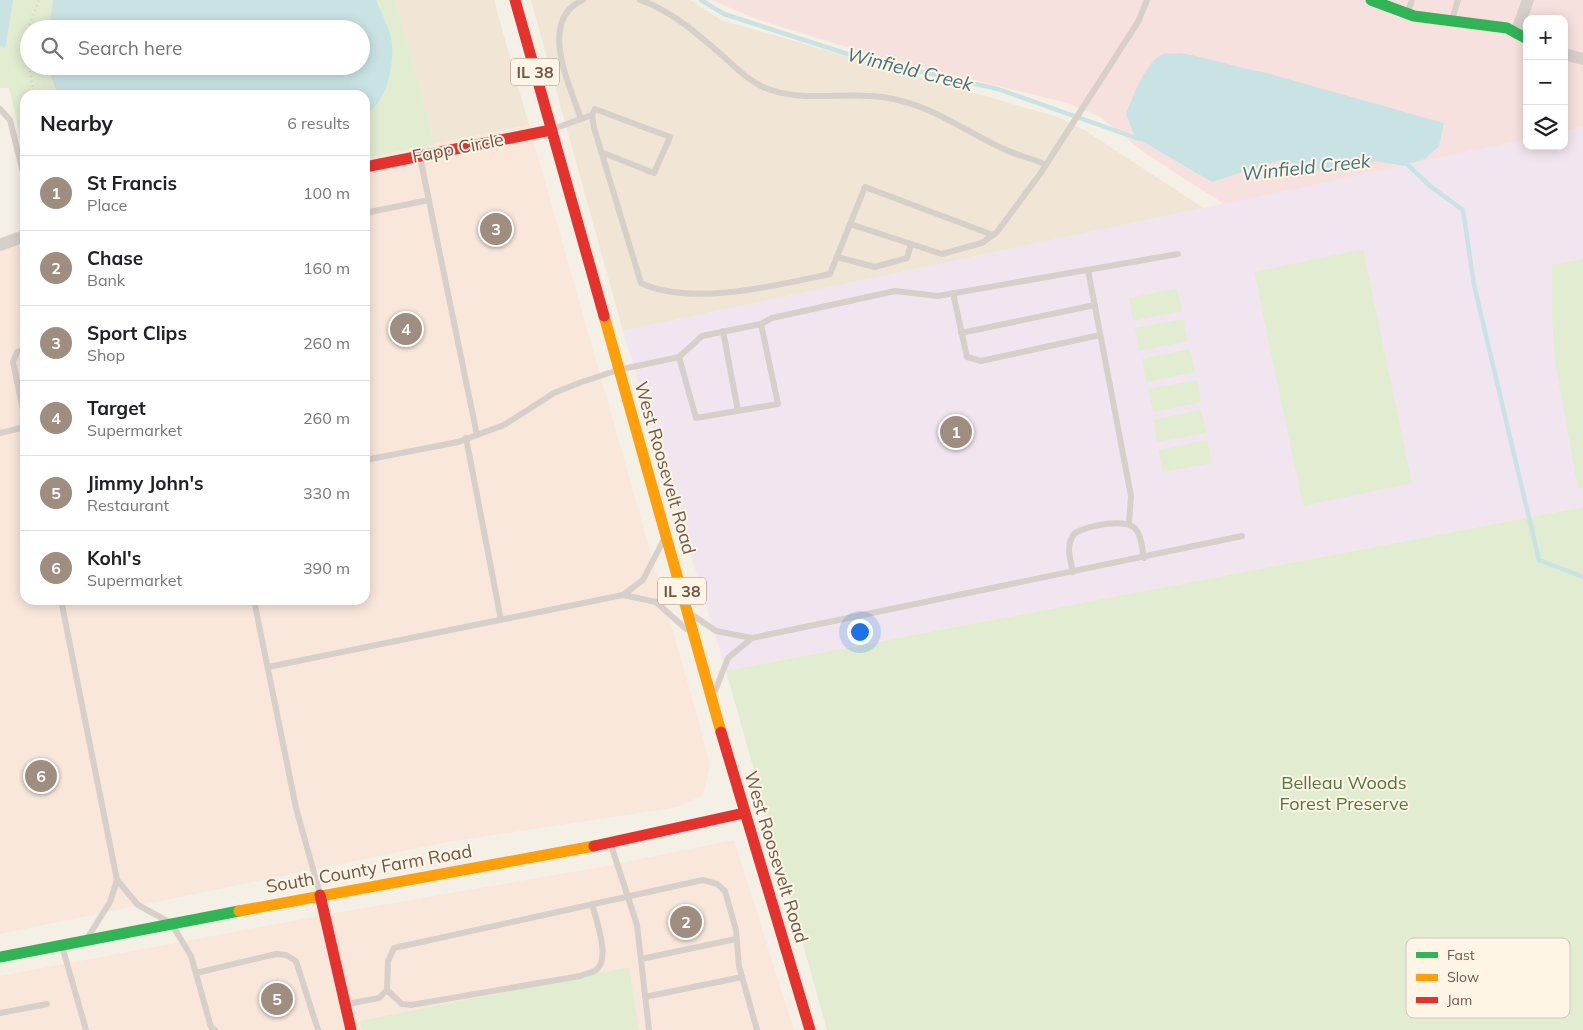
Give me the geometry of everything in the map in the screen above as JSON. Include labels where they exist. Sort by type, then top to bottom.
[{"type":"main road","name":"West Roosevelt Road","points":[[515,0],[744,813],[810,1030]]},
{"type":"main road","points":[[1371,0],[1407,14],[1452,22],[1507,28],[1522,36]]},
{"type":"main road","name":"Fapp Circle","points":[[370,166],[551,130]]},
{"type":"main road","name":"South County Farm Road","points":[[0,957],[320,895],[610,844],[679,830],[744,813]]},
{"type":"main road","points":[[320,895],[352,1030]]},
{"type":"street","points":[[1522,36],[1528,0]]},
{"type":"street","points":[[1568,55],[1583,59]]},
{"type":"street","points":[[0,244],[20,238]]},
{"type":"lane","points":[[581,119],[563,65],[559,34],[561,21],[567,11],[582,0]]},
{"type":"lane","points":[[640,0],[665,11],[687,26],[746,76],[762,86],[792,95],[863,95],[919,105],[1005,150],[1046,165]]},
{"type":"lane","points":[[850,224],[942,254],[969,248],[982,243],[993,235],[1046,165],[1067,133],[1138,22],[1147,0]]},
{"type":"lane","points":[[1407,14],[1412,0]]},
{"type":"lane","points":[[1452,22],[1458,0]]},
{"type":"lane","points":[[0,108],[10,120],[20,161]]},
{"type":"lane","points":[[602,152],[654,173],[670,137],[595,109],[592,115],[602,152],[641,283],[649,286],[680,292],[721,293],[750,290],[830,274],[865,187],[993,235]]},
{"type":"lane","points":[[551,130],[592,115]]},
{"type":"lane","points":[[420,156],[477,435]]},
{"type":"lane","points":[[370,212],[429,200]]},
{"type":"lane","points":[[837,257],[876,267],[907,258],[911,244]]},
{"type":"lane","points":[[370,459],[458,442],[504,425],[554,393],[618,370],[679,357],[702,336],[760,324],[772,318],[895,291],[938,296],[1178,254]]},
{"type":"lane","points":[[1088,270],[1131,496],[1129,523]]},
{"type":"lane","points":[[953,293],[967,357],[981,361],[1100,335]]},
{"type":"lane","points":[[962,333],[1095,305]]},
{"type":"lane","points":[[679,357],[696,418],[778,404],[760,324]]},
{"type":"lane","points":[[723,331],[738,411]]},
{"type":"lane","points":[[20,351],[17,352],[13,362],[20,396]]},
{"type":"lane","points":[[0,433],[20,429]]},
{"type":"lane","points":[[466,438],[501,620]]},
{"type":"lane","points":[[1073,572],[1069,543],[1075,533],[1117,523],[1129,523],[1138,531],[1144,558]]},
{"type":"lane","points":[[623,595],[643,580],[666,535]]},
{"type":"lane","points":[[687,610],[716,631],[752,638],[1144,558],[1242,536]]},
{"type":"lane","points":[[268,667],[623,595],[656,602],[694,636]]},
{"type":"lane","points":[[62,605],[117,880],[138,905],[171,923],[191,956],[211,1027],[215,1030]]},
{"type":"lane","points":[[255,605],[296,808],[320,895]]},
{"type":"lane","points":[[712,699],[728,658],[752,638]]},
{"type":"lane","points":[[610,844],[637,925],[649,1030]]},
{"type":"lane","points":[[86,940],[110,902],[117,880]]},
{"type":"lane","points":[[346,1005],[380,998],[387,990],[388,960],[394,948],[703,880],[717,884],[725,891],[734,924],[742,978],[757,1030]]},
{"type":"lane","points":[[387,990],[402,1004],[411,1005],[580,976],[596,970],[603,960],[603,948],[592,904]]},
{"type":"lane","points":[[640,959],[736,939]]},
{"type":"lane","points":[[62,945],[86,1030]]},
{"type":"lane","points":[[196,973],[276,954],[286,955],[296,961],[318,1030]]},
{"type":"lane","points":[[645,997],[742,978]]},
{"type":"lane","points":[[0,1013],[47,1004]]},
{"type":"path","points":[[31,20],[40,0]]},
{"type":"path","points":[[31,75],[33,90]]},
{"type":"shaded area","points":[[395,0],[494,0],[529,125],[435,144]]},
{"type":"shaded area","points":[[531,0],[690,0],[721,20],[1058,117],[1086,131],[1203,208],[623,331]]},
{"type":"shaded area","points":[[711,0],[1583,0],[1583,127],[1568,130],[1568,15],[1523,15],[1523,140],[1224,204],[1146,154],[1099,116],[1070,104],[866,53],[759,20]]},
{"type":"shaded area","points":[[529,125],[701,730],[710,765],[703,795],[679,807],[448,842],[0,934],[0,237],[20,231],[20,605],[370,605],[370,157]]},
{"type":"shaded area","points":[[1583,127],[1583,507],[726,671],[623,331],[1523,140],[1523,150],[1568,150],[1568,130]]},
{"type":"shaded area","points":[[734,840],[794,1030],[639,1030],[629,967],[361,1021],[362,1030],[0,1030],[0,976],[335,913],[606,866]]},
{"type":"green space","points":[[0,0],[395,0],[435,144],[370,157],[370,90],[20,90],[20,134],[9,88],[0,88]]},
{"type":"green space","points":[[1363,249],[1412,483],[1303,506],[1254,272]]},
{"type":"green space","points":[[1583,259],[1583,488],[1578,489],[1555,362],[1552,318],[1552,265]]},
{"type":"green space","points":[[1177,288],[1182,311],[1133,321],[1129,298]]},
{"type":"green space","points":[[1183,319],[1188,341],[1139,351],[1135,328]]},
{"type":"green space","points":[[1190,349],[1195,372],[1146,382],[1142,359]]},
{"type":"green space","points":[[1197,380],[1201,402],[1153,412],[1148,389]]},
{"type":"green space","points":[[1201,410],[1206,433],[1157,442],[1153,420]]},
{"type":"green space","points":[[1207,440],[1212,463],[1163,472],[1158,450]]},
{"type":"green space","name":"Belleau Woods Forest Preserve","points":[[1583,507],[1583,1030],[827,1030],[726,671]]},
{"type":"green space","points":[[629,967],[639,1030],[362,1030],[360,1021]]},
{"type":"water","points":[[0,0],[13,0],[5,48],[0,45]]},
{"type":"water","points":[[53,0],[376,0],[388,27],[391,39],[392,63],[383,94],[370,110],[370,90],[56,90],[50,75],[370,75],[370,20],[50,20]]},
{"type":"water","points":[[1179,53],[1269,73],[1281,78],[1444,123],[1439,146],[1425,159],[1407,164],[1377,159],[1326,168],[1307,168],[1281,160],[1212,182],[1135,137],[1126,114],[1151,63],[1163,54]]},
{"type":"waterway","name":"Winfield Creek","points":[[701,0],[724,14],[860,58],[998,89],[1139,139]]},
{"type":"waterway","name":"Winfield Creek","points":[[1247,170],[1326,168],[1377,159],[1407,164],[1430,186],[1463,210],[1474,285],[1539,560],[1583,577]]},
{"type":"traffic: fast","points":[[1371,0],[1414,16],[1507,28],[1523,37]]},
{"type":"traffic: fast","points":[[0,957],[239,911]]},
{"type":"traffic: slow","points":[[604,316],[721,732]]},
{"type":"traffic: slow","points":[[239,911],[594,846]]},
{"type":"traffic: jam","points":[[515,0],[604,316]]},
{"type":"traffic: jam","points":[[370,166],[551,130]]},
{"type":"traffic: jam","points":[[721,732],[810,1030]]},
{"type":"traffic: jam","points":[[594,846],[744,813]]},
{"type":"traffic: jam","points":[[320,895],[351,1030]]},
{"type":"place","name":"Sport Clips","points":[[496,229]]},
{"type":"place","name":"Target","points":[[406,329]]},
{"type":"place","name":"St Francis","points":[[956,432]]},
{"type":"place","name":"Kohl's","points":[[41,776]]},
{"type":"place","name":"Chase","points":[[686,922]]},
{"type":"place","name":"Jimmy John's","points":[[277,999]]}]
